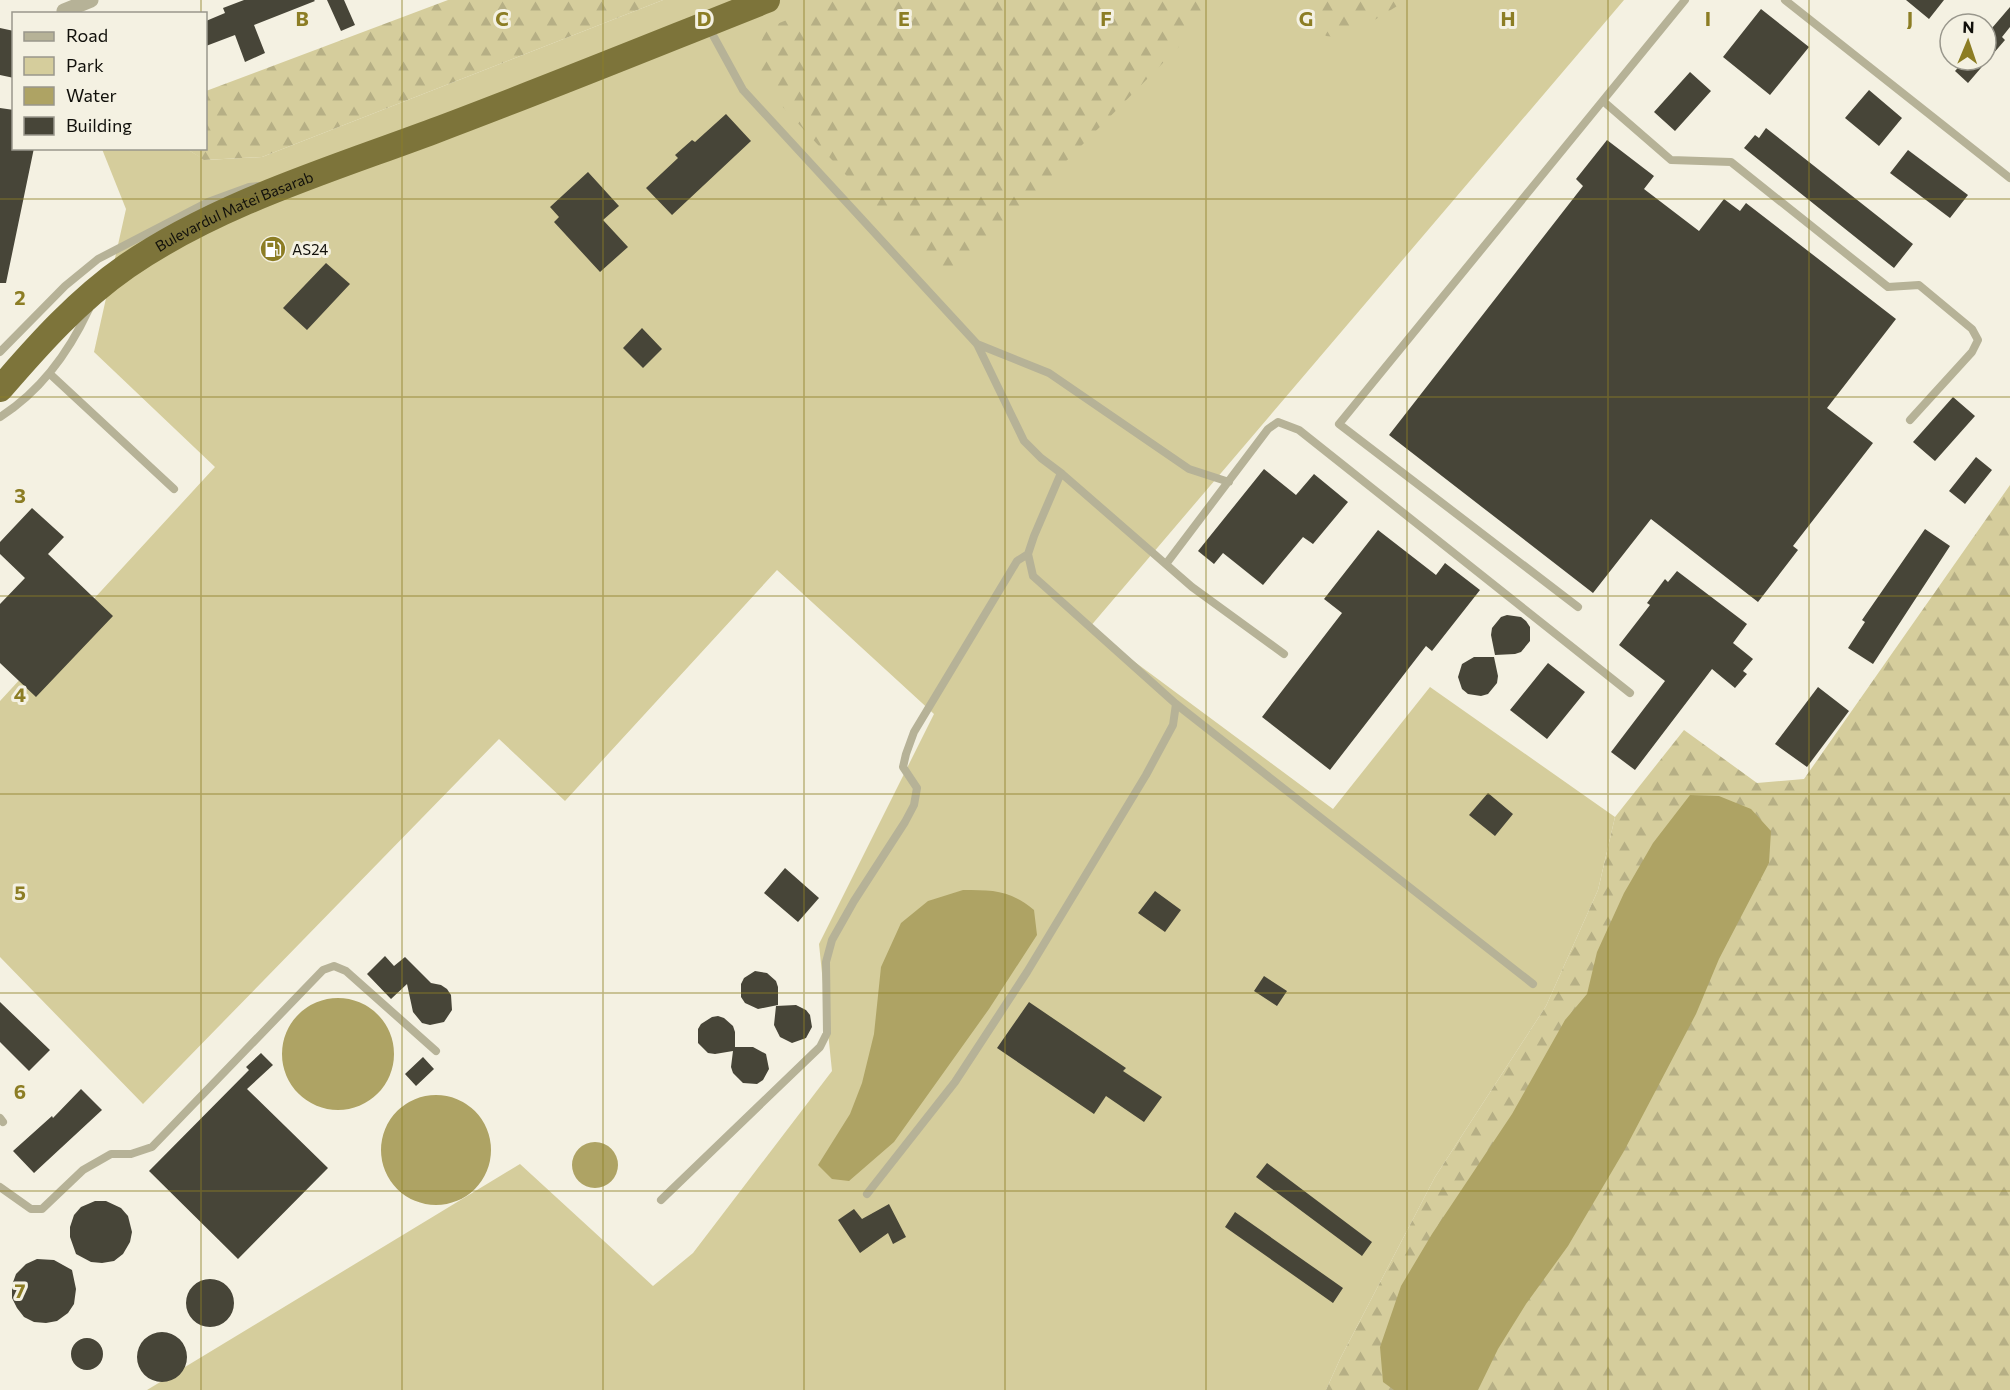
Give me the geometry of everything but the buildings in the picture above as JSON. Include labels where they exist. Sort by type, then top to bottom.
[{"type":"highway","name":"Bulevardul Matei Basarab","points":[[0,389],[67,316],[125,268],[179,235],[235,208],[296,183],[512,102],[767,0]]},
{"type":"street","points":[[63,8],[92,0]]},
{"type":"lane","points":[[1578,607],[1339,424],[1685,0]]},
{"type":"lane","points":[[1785,0],[2010,178]]},
{"type":"lane","points":[[707,24],[743,90],[977,344],[1024,441],[1192,587],[1284,654]]},
{"type":"lane","points":[[1603,101],[1671,160],[1731,162],[1888,287],[1919,285],[1972,330],[1978,340],[1971,352],[1911,420]]},
{"type":"lane","points":[[0,352],[65,286],[98,259],[208,202],[249,187],[296,183]]},
{"type":"lane","points":[[0,417],[26,398],[50,374],[75,338],[98,290]]},
{"type":"lane","points":[[977,344],[1049,373],[1190,469],[1229,482]]},
{"type":"lane","points":[[50,374],[174,489]]},
{"type":"lane","points":[[1166,564],[1268,429],[1278,422],[1299,430],[1630,693]]},
{"type":"lane","points":[[1061,473],[1028,554],[1033,576],[1176,704],[1533,984]]},
{"type":"lane","points":[[662,1200],[820,1047],[827,1034],[826,962],[832,940],[914,805],[917,788],[903,767],[915,732],[1017,561],[1028,554]]},
{"type":"lane","points":[[867,1194],[955,1082],[1027,972],[1146,775],[1173,725],[1176,704]]},
{"type":"lane","points":[[0,1187],[31,1209],[42,1209],[83,1170],[111,1154],[132,1154],[152,1147],[323,970],[334,966],[346,971],[436,1051]]},
{"type":"green space","points":[[448,0],[663,0],[262,157],[204,160],[189,150],[207,150],[207,91]]},
{"type":"green space","points":[[663,0],[1624,0],[1089,628],[1333,809],[1430,687],[1615,817],[1598,890],[1546,1006],[1435,1177],[1326,1390],[147,1390],[520,1164],[653,1286],[693,1253],[832,1071],[819,944],[934,714],[777,570],[565,801],[499,739],[143,1104],[0,957],[0,701],[215,467],[94,352],[126,209],[102,150],[189,150],[205,160],[262,157]]},
{"type":"green space","points":[[836,0],[1225,0],[946,283],[768,91],[759,60],[760,45],[767,28]]},
{"type":"green space","points":[[1300,0],[1407,0],[1345,38],[1326,36]]},
{"type":"green space","points":[[2010,485],[2010,1390],[1326,1390],[1435,1177],[1546,1006],[1598,890],[1615,817],[1684,730],[1757,783],[1804,779]]},
{"type":"water","points":[[1690,795],[1719,796],[1751,809],[1771,831],[1769,863],[1719,959],[1696,1014],[1624,1151],[1568,1246],[1526,1304],[1498,1349],[1478,1390],[1394,1390],[1383,1382],[1380,1347],[1401,1286],[1432,1234],[1512,1114],[1565,1020],[1587,994],[1597,952],[1624,893],[1653,843]]},
{"type":"water","points":[[963,890],[983,890],[1017,898],[1034,910],[1037,935],[989,1009],[894,1142],[849,1181],[832,1179],[818,1165],[850,1114],[862,1083],[874,1034],[881,967],[901,923],[928,901]]},
{"type":"water","points":[[338,998],[359,1003],[377,1015],[389,1033],[394,1054],[389,1075],[377,1093],[359,1105],[338,1110],[317,1105],[299,1093],[287,1075],[282,1054],[287,1033],[299,1015],[317,1003]]},
{"type":"water","points":[[436,1095],[457,1099],[475,1111],[487,1129],[491,1150],[487,1171],[475,1189],[457,1201],[436,1205],[415,1201],[397,1189],[385,1171],[381,1150],[385,1129],[397,1111],[415,1099]]},
{"type":"water","points":[[600,1142],[612,1148],[617,1156],[617,1174],[612,1182],[604,1187],[590,1188],[578,1182],[573,1174],[572,1160],[578,1148],[586,1143]]},
{"type":"place","name":"AS24","points":[[273,249]]}]
